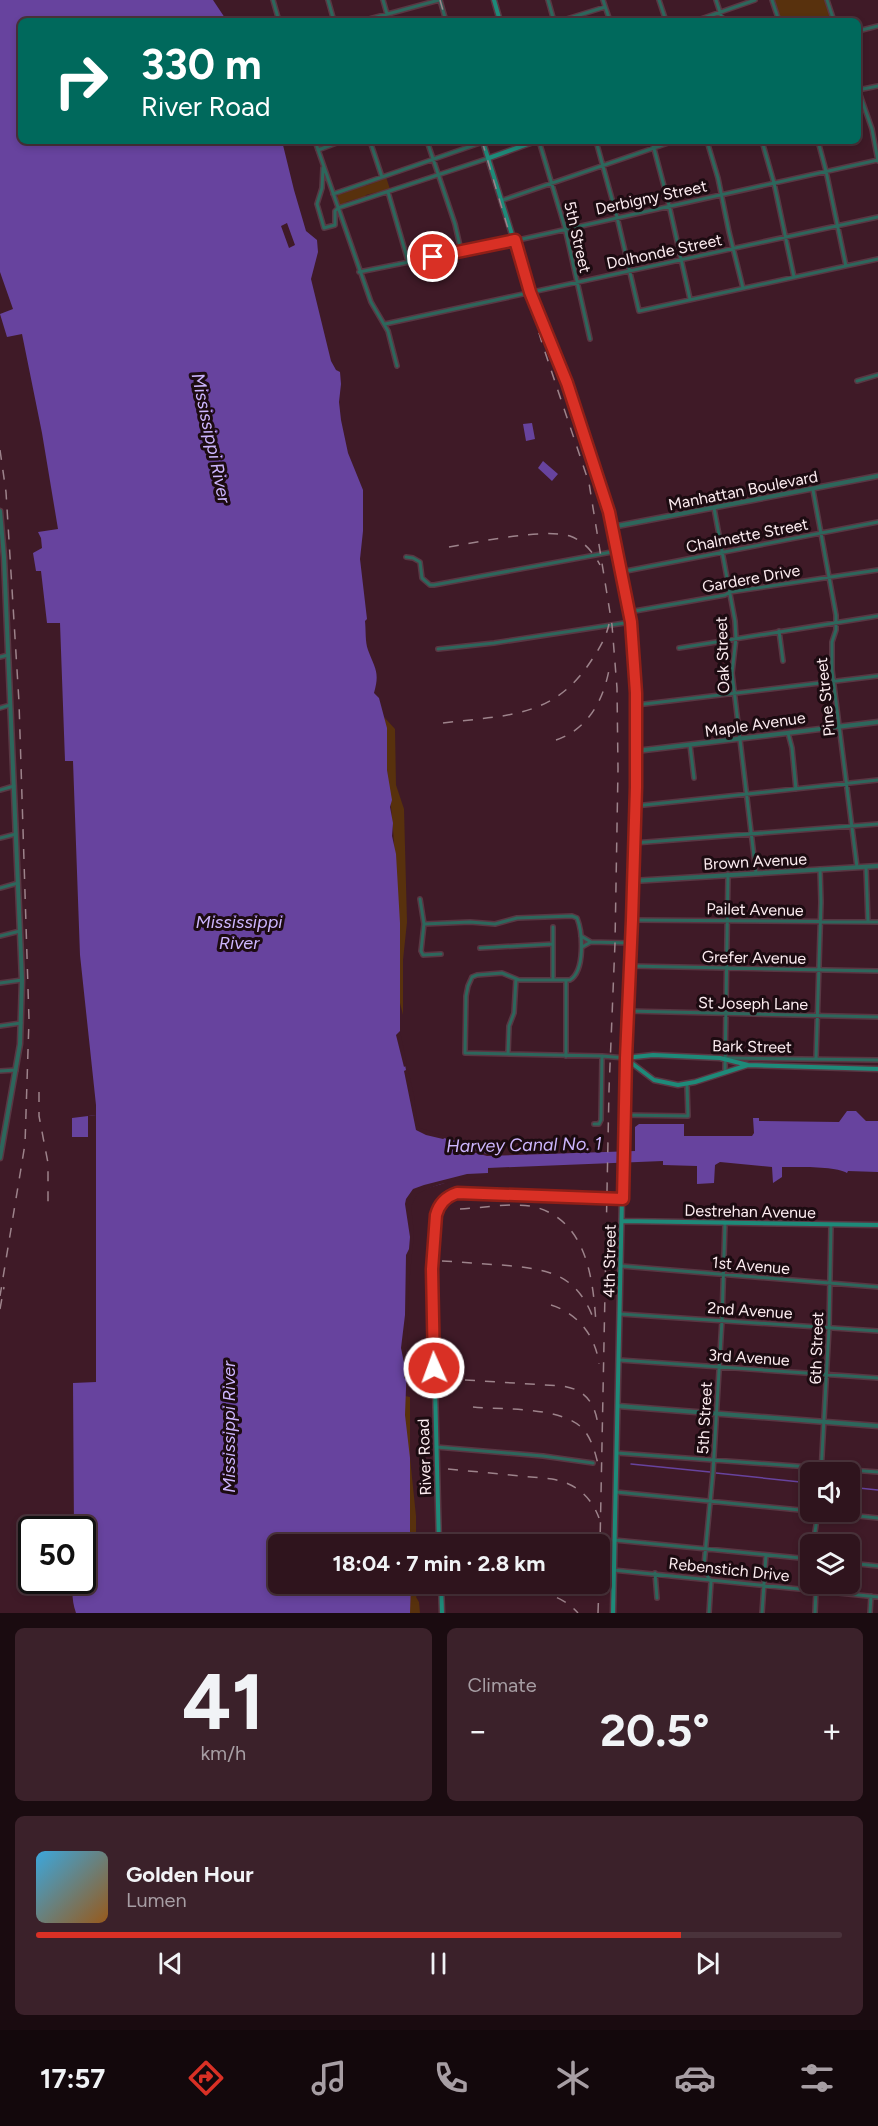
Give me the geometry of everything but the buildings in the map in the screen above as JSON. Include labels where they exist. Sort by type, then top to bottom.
[{"type":"main road","points":[[494,0],[499,18]]},
{"type":"main road","name":"4th Street","points":[[485,144],[530,292],[564,376],[587,442],[618,551],[631,622],[636,751],[624,1115],[613,1613]]},
{"type":"main road","points":[[489,158],[529,144]]},
{"type":"main road","name":"Bark Street","points":[[626,1058],[653,1055],[725,1058]]},
{"type":"main road","points":[[626,1058],[631,1064],[659,1082],[687,1084],[748,1065]]},
{"type":"main road","points":[[725,1058],[748,1065],[878,1069]]},
{"type":"main road","name":"River Road","points":[[440,1534],[432,1269],[438,1207],[449,1196],[457,1193],[623,1199]]},
{"type":"main road","name":"Destrehan Avenue","points":[[622,1221],[878,1225]]},
{"type":"main road","points":[[441,1594],[442,1613]]},
{"type":"street","points":[[273,0],[278,18]]},
{"type":"street","points":[[328,0],[333,18]]},
{"type":"street","points":[[383,0],[388,18]]},
{"type":"street","points":[[373,18],[440,0],[445,18]]},
{"type":"street","points":[[548,0],[553,18]]},
{"type":"street","points":[[603,0],[609,18]]},
{"type":"street","points":[[659,0],[665,18]]},
{"type":"street","points":[[716,0],[722,18]]},
{"type":"street","points":[[703,18],[755,0]]},
{"type":"street","points":[[772,0],[778,18]]},
{"type":"street","points":[[827,0],[833,18]]},
{"type":"street","points":[[570,18],[605,7]]},
{"type":"street","points":[[861,30],[878,26]]},
{"type":"street","points":[[861,89],[878,86]]},
{"type":"street","points":[[861,98],[872,129],[878,161]]},
{"type":"street","points":[[316,144],[370,302],[386,324],[397,366]]},
{"type":"street","points":[[318,150],[334,144]]},
{"type":"street","points":[[371,144],[382,177]]},
{"type":"street","points":[[428,144],[455,224],[461,251]]},
{"type":"street","points":[[333,194],[476,144]]},
{"type":"street","name":"5th Street","points":[[539,144],[553,183],[565,228],[590,339]]},
{"type":"street","points":[[597,144],[639,311],[878,259]]},
{"type":"street","points":[[653,144],[690,299]]},
{"type":"street","points":[[503,200],[665,144]]},
{"type":"street","points":[[708,144],[722,194],[743,288]]},
{"type":"street","points":[[763,144],[774,183],[794,277]]},
{"type":"street","points":[[819,144],[846,266]]},
{"type":"street","points":[[323,166],[322,188],[317,204],[324,228],[335,225],[335,211],[338,208],[489,158]]},
{"type":"street","name":"Derbigny Street","points":[[359,272],[878,161]]},
{"type":"street","points":[[388,192],[408,261]]},
{"type":"street","name":"Dolhonde Street","points":[[386,324],[878,217]]},
{"type":"street","points":[[857,381],[878,375]]},
{"type":"street","name":"Manhattan Boulevard","points":[[612,527],[878,476]]},
{"type":"street","name":"Pine Street","points":[[813,490],[836,622],[832,642],[834,682],[857,867]]},
{"type":"street","name":"Oak Street","points":[[714,508],[735,621],[736,638],[732,673],[756,873]]},
{"type":"street","points":[[0,510],[22,980],[21,1023],[16,1070],[3,1129],[0,1158]]},
{"type":"street","name":"Chalmette Street","points":[[621,572],[878,522]]},
{"type":"street","points":[[406,557],[420,562],[422,578],[434,585],[618,551]]},
{"type":"street","name":"Gardere Drive","points":[[629,612],[725,595],[730,592],[878,570]]},
{"type":"street","points":[[0,607],[6,605]]},
{"type":"street","points":[[679,648],[878,616]]},
{"type":"street","points":[[438,649],[494,643],[631,622]]},
{"type":"street","points":[[779,631],[783,661]]},
{"type":"street","points":[[0,657],[8,655]]},
{"type":"street","points":[[636,705],[878,676]]},
{"type":"street","points":[[0,708],[10,705]]},
{"type":"street","name":"Maple Avenue","points":[[636,751],[787,731],[878,722]]},
{"type":"street","points":[[787,731],[792,748],[796,789]]},
{"type":"street","points":[[690,745],[694,778]]},
{"type":"street","points":[[635,806],[878,780]]},
{"type":"street","points":[[0,790],[14,786]]},
{"type":"street","points":[[634,843],[878,824]]},
{"type":"street","points":[[0,838],[16,834]]},
{"type":"street","name":"Brown Avenue","points":[[633,881],[878,866]]},
{"type":"street","points":[[867,867],[868,922]]},
{"type":"street","points":[[816,1059],[821,921],[820,869]]},
{"type":"street","points":[[725,1072],[728,874]]},
{"type":"street","points":[[0,888],[18,883]]},
{"type":"street","points":[[420,899],[424,924],[421,951],[423,955],[441,954]]},
{"type":"street","points":[[424,924],[470,922],[495,924],[517,918],[572,916],[577,918],[581,948],[577,972],[570,980],[516,979],[502,973],[477,975],[471,979],[466,996],[465,1053],[626,1058]]},
{"type":"street","name":"Pailet Avenue","points":[[632,920],[878,922]]},
{"type":"street","points":[[553,927],[553,979]]},
{"type":"street","points":[[0,936],[20,931]]},
{"type":"street","points":[[581,936],[591,942],[631,944]]},
{"type":"street","points":[[581,948],[591,942]]},
{"type":"street","points":[[480,948],[553,944]]},
{"type":"street","name":"Grefer Avenue","points":[[629,966],[878,971]]},
{"type":"street","points":[[508,1054],[509,1026],[514,1013],[516,979]]},
{"type":"street","points":[[566,979],[566,1056]]},
{"type":"street","points":[[0,983],[22,980]]},
{"type":"street","name":"St Joseph Lane","points":[[627,1011],[878,1017]]},
{"type":"street","points":[[0,1026],[21,1023]]},
{"type":"street","points":[[594,1124],[598,1124],[601,1120],[602,1056]]},
{"type":"street","name":"Bark Street","points":[[725,1058],[878,1060]]},
{"type":"street","points":[[0,1071],[16,1070]]},
{"type":"street","points":[[624,1115],[688,1116],[687,1084]]},
{"type":"street","name":"5th Street","points":[[709,1613],[711,1588],[704,1565],[717,1414],[725,1223]]},
{"type":"street","name":"6th Street","points":[[822,1462],[831,1225]]},
{"type":"street","name":"1st Avenue","points":[[621,1266],[878,1287]]},
{"type":"street","name":"2nd Avenue","points":[[620,1314],[878,1331]]},
{"type":"street","name":"3rd Avenue","points":[[619,1360],[878,1378]]},
{"type":"street","points":[[618,1406],[878,1426]]},
{"type":"street","points":[[436,1447],[543,1456],[593,1463]]},
{"type":"street","points":[[617,1452],[800,1466]]},
{"type":"street","points":[[860,1471],[878,1472]]},
{"type":"street","points":[[616,1492],[800,1510]]},
{"type":"street","points":[[860,1516],[878,1518]]},
{"type":"street","points":[[614,1540],[800,1559]]},
{"type":"street","points":[[762,1613],[766,1555]]},
{"type":"street","points":[[860,1564],[878,1566]]},
{"type":"street","name":"Rebenstich Drive","points":[[614,1570],[800,1588]]},
{"type":"street","points":[[655,1573],[657,1598]]},
{"type":"street","points":[[815,1613],[816,1594]]},
{"type":"street","name":"Rebenstich Drive","points":[[853,1594],[878,1597]]},
{"type":"street","points":[[870,1613],[871,1596]]},
{"type":"shaded area","points":[[772,0],[827,0],[833,18],[778,18]]},
{"type":"shaded area","points":[[386,177],[390,189],[366,195],[365,198],[356,202],[357,199],[346,202],[343,206],[337,202],[338,194],[343,191],[342,194]]},
{"type":"shaded area","points":[[384,717],[395,729],[396,785],[404,809],[407,922],[403,960],[403,1015],[399,999],[395,862]]},
{"type":"shaded area","points":[[400,1395],[410,1397],[410,1458],[416,1516],[416,1534],[405,1534]]},
{"type":"shaded area","points":[[406,1594],[418,1594],[416,1597],[420,1613],[404,1613]]},
{"type":"water","name":"Mississippi River","points":[[0,0],[213,0],[225,18],[18,18],[18,144],[283,144],[306,231],[317,240],[318,252],[311,279],[331,361],[336,370],[340,372],[341,420],[348,453],[363,490],[360,559],[367,619],[365,621],[366,640],[377,675],[374,693],[379,698],[387,728],[387,770],[392,800],[390,807],[393,823],[392,836],[396,854],[400,923],[400,1040],[418,1130],[445,1138],[449,1136],[487,1149],[487,1156],[635,1151],[635,1127],[639,1124],[684,1124],[684,1136],[752,1136],[754,1133],[753,1118],[759,1118],[759,1121],[839,1122],[847,1111],[856,1111],[866,1121],[878,1121],[878,1172],[848,1171],[847,1173],[826,1168],[782,1167],[782,1177],[773,1183],[772,1167],[720,1162],[715,1165],[714,1183],[697,1184],[697,1166],[663,1165],[663,1161],[488,1168],[488,1175],[468,1176],[415,1192],[408,1206],[411,1233],[405,1415],[410,1458],[410,1534],[268,1534],[268,1594],[411,1594],[410,1613],[76,1613],[73,1594],[96,1594],[96,1516],[74,1516],[73,1383],[96,1382],[96,1137],[72,1137],[72,1118],[96,1115],[96,1105],[80,955],[73,761],[65,761],[60,623],[47,623],[41,571],[36,571],[33,553],[42,548],[38,532],[58,529],[22,334],[7,337],[0,314],[13,309],[0,272]]},
{"type":"water","points":[[532,423],[535,439],[526,441],[523,424]]},
{"type":"water","points":[[543,461],[558,474],[552,481],[538,468]]},
{"type":"pier","points":[[287,223],[295,245],[289,248],[281,226]]},
{"type":"pier","points":[[400,1031],[407,1065],[404,1067],[396,1035]]},
{"type":"pier","points":[[408,1069],[420,1128],[445,1136],[449,1135],[487,1149],[487,1151],[448,1138],[455,1144],[487,1154],[487,1156],[457,1148],[445,1138],[426,1135],[416,1130],[404,1071]]},
{"type":"pier","points":[[96,1115],[96,1137],[88,1137],[88,1116]]},
{"type":"pier","points":[[488,1173],[488,1177],[441,1184],[427,1189],[417,1194],[411,1207],[414,1233],[409,1285],[406,1379],[404,1378],[401,1348],[405,1315],[406,1255],[410,1237],[406,1199],[413,1189],[424,1185],[467,1174]]},
{"type":"waterway","points":[[631,1464],[710,1472]]},
{"type":"waterway","points":[[716,1473],[800,1482]]},
{"type":"waterway","points":[[860,1488],[878,1490]]},
{"type":"railway","points":[[440,0],[445,18]]},
{"type":"railway","points":[[483,144],[542,343],[589,483],[612,625],[617,688],[618,769],[600,1534]]},
{"type":"railway","points":[[0,450],[6,492],[19,702],[29,1020],[25,1144],[0,1296]]},
{"type":"railway","points":[[449,547],[511,537],[559,534],[570,536],[584,544],[600,565]]},
{"type":"railway","points":[[443,723],[526,711],[561,694],[591,661],[604,639],[609,624]]},
{"type":"railway","points":[[556,740],[577,729],[592,712],[603,692],[609,670]]},
{"type":"railway","points":[[39,1092],[39,1116],[48,1163],[48,1204]]},
{"type":"railway","points":[[460,1209],[508,1205],[535,1207],[552,1214],[566,1225],[584,1254],[593,1288],[596,1323]]},
{"type":"railway","points":[[442,1261],[517,1266],[556,1275],[576,1289],[585,1300],[592,1315]]},
{"type":"railway","points":[[0,1309],[4,1287]]},
{"type":"railway","points":[[551,1305],[569,1314],[584,1327],[594,1345],[599,1364]]},
{"type":"railway","points":[[465,1380],[562,1386],[577,1390],[588,1398],[598,1425]]},
{"type":"railway","points":[[473,1407],[548,1413],[574,1422],[584,1430],[589,1438],[598,1464]]},
{"type":"railway","points":[[448,1469],[560,1481],[575,1487],[587,1497],[599,1518]]},
{"type":"railway","points":[[546,1594],[561,1599],[578,1613]]},
{"type":"railway","points":[[598,1613],[599,1594]]},
{"type":"route","points":[[433,257],[515,240],[530,292],[562,369],[609,512],[629,612],[636,693],[636,787],[626,1035],[623,1199],[457,1193],[443,1201],[436,1215],[432,1269],[434,1368]]},
{"type":"water label","name":"Harvey Canal No. 1","points":[[524,1145]]}]
